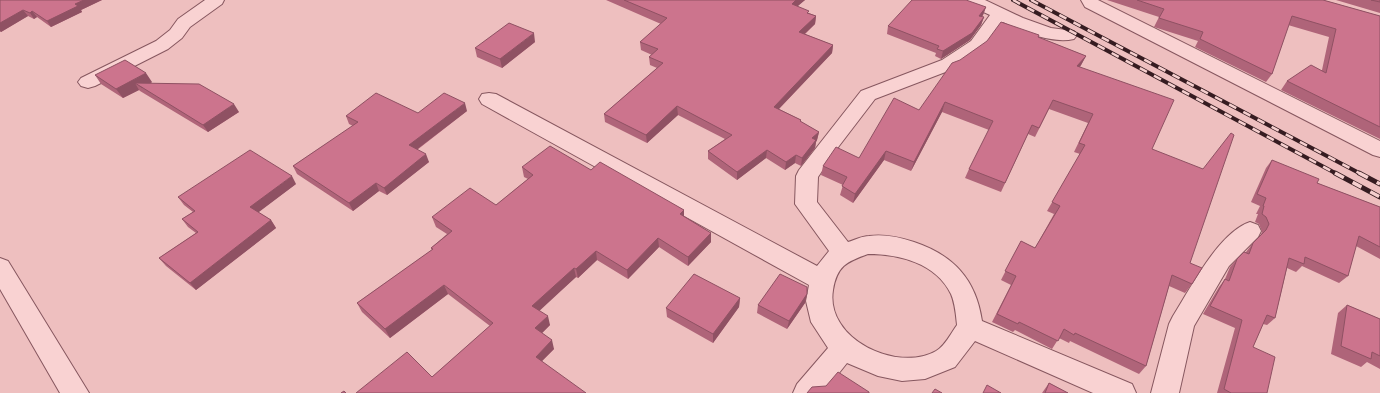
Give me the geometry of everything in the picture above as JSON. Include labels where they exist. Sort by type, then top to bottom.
[{"type":"street","points":[[88,82],[162,45],[176,34],[184,23],[216,0]]},
{"type":"street","points":[[972,0],[1000,14],[1048,33],[1068,35]]},
{"type":"street","points":[[1089,0],[1091,3],[1117,7],[1380,150]]},
{"type":"street","points":[[843,254],[806,204],[807,176],[868,95],[949,64],[976,45],[1000,14]]},
{"type":"street","points":[[489,99],[822,280]]},
{"type":"street","points":[[1165,393],[1182,324],[1221,259],[1250,231]]},
{"type":"street","points":[[867,245],[895,245],[922,254],[946,270],[962,291],[969,316],[970,327],[947,358],[921,369],[890,368],[860,358],[835,339],[820,315],[818,291],[826,269],[843,254],[867,245]]},
{"type":"street","points":[[0,268],[76,393]]},
{"type":"street","points":[[970,327],[1122,393]]},
{"type":"street","points":[[807,393],[845,346]]},
{"type":"building","points":[[0,0],[84,0],[75,4],[78,6],[47,21],[32,11],[30,13],[23,10],[0,23]]},
{"type":"building","points":[[624,0],[796,0],[792,4],[809,11],[807,13],[816,16],[799,32],[833,45],[774,107],[801,120],[800,121],[819,132],[812,138],[816,140],[802,158],[796,155],[786,162],[767,150],[737,172],[708,151],[732,135],[677,106],[646,135],[604,114],[663,63],[649,57],[658,49],[640,42],[667,18]]},
{"type":"building","points":[[912,0],[966,0],[986,7],[979,16],[984,17],[972,33],[943,51],[937,49],[939,46],[888,26]]},
{"type":"building","points":[[1137,0],[1323,0],[1380,16],[1380,127],[1287,81],[1311,65],[1326,73],[1336,29],[1292,16],[1272,74],[1200,39],[1203,32],[1159,18],[1164,9]]},
{"type":"building","points":[[1001,22],[1039,35],[1038,37],[1086,56],[1077,66],[1174,100],[1152,149],[1203,169],[1231,133],[1234,135],[1190,263],[1202,268],[1192,284],[1172,275],[1146,366],[1075,333],[1074,335],[1064,329],[1058,341],[1019,322],[1018,324],[997,314],[1016,276],[1005,271],[1021,241],[1035,248],[1060,206],[1052,202],[1085,145],[1079,143],[1093,114],[1053,100],[1039,128],[1032,125],[1005,183],[969,169],[993,121],[945,102],[914,162],[886,151],[855,194],[842,186],[847,177],[823,166],[836,147],[859,158],[894,98],[919,110],[952,63],[960,60],[987,41]]},
{"type":"building","points":[[509,23],[534,33],[500,59],[475,48]]},
{"type":"building","points":[[125,60],[146,73],[116,89],[95,75]]},
{"type":"building","points":[[135,83],[199,84],[234,104],[203,125]]},
{"type":"building","points":[[376,93],[418,113],[444,93],[465,103],[409,145],[426,154],[384,188],[376,183],[349,203],[293,166],[358,122],[346,116]]},
{"type":"building","points":[[550,146],[591,170],[600,162],[684,210],[680,214],[711,233],[688,257],[658,238],[627,270],[596,251],[576,269],[574,268],[532,306],[548,316],[535,328],[552,340],[536,357],[586,393],[356,393],[407,352],[432,377],[493,323],[444,285],[385,329],[357,303],[433,249],[431,248],[452,231],[432,217],[470,188],[496,205],[533,175],[522,167]]},
{"type":"building","points":[[250,150],[292,176],[250,207],[271,220],[190,283],[159,258],[198,232],[182,219],[195,211],[178,197]]},
{"type":"building","points":[[1272,160],[1319,179],[1317,183],[1380,207],[1380,247],[1359,236],[1348,276],[1305,257],[1304,264],[1289,258],[1275,318],[1267,315],[1253,347],[1275,357],[1267,393],[1231,393],[1224,389],[1242,320],[1210,306],[1225,279],[1229,281],[1237,259],[1244,252],[1249,254],[1253,243],[1266,230],[1269,224],[1266,217],[1262,214],[1266,198],[1257,194]]},
{"type":"building","points":[[694,274],[740,298],[713,334],[666,308]]},
{"type":"building","points":[[780,274],[807,287],[807,294],[789,321],[758,305]]},
{"type":"building","points":[[1347,305],[1380,319],[1380,356],[1372,352],[1371,359],[1341,346]]},
{"type":"building","points":[[838,372],[869,393],[807,393],[812,387],[826,386]]},
{"type":"building","points":[[1049,383],[1068,393],[1045,393]]},
{"type":"building","points":[[987,385],[1001,393],[983,393]]},
{"type":"building","points":[[935,389],[942,393],[932,393]]},
{"type":"railway","points":[[1013,0],[1337,174]]},
{"type":"railway","points":[[1031,0],[1361,174]]},
{"type":"railway","points":[[1335,173],[1380,197]]},
{"type":"railway","points":[[1359,173],[1380,184]]}]
